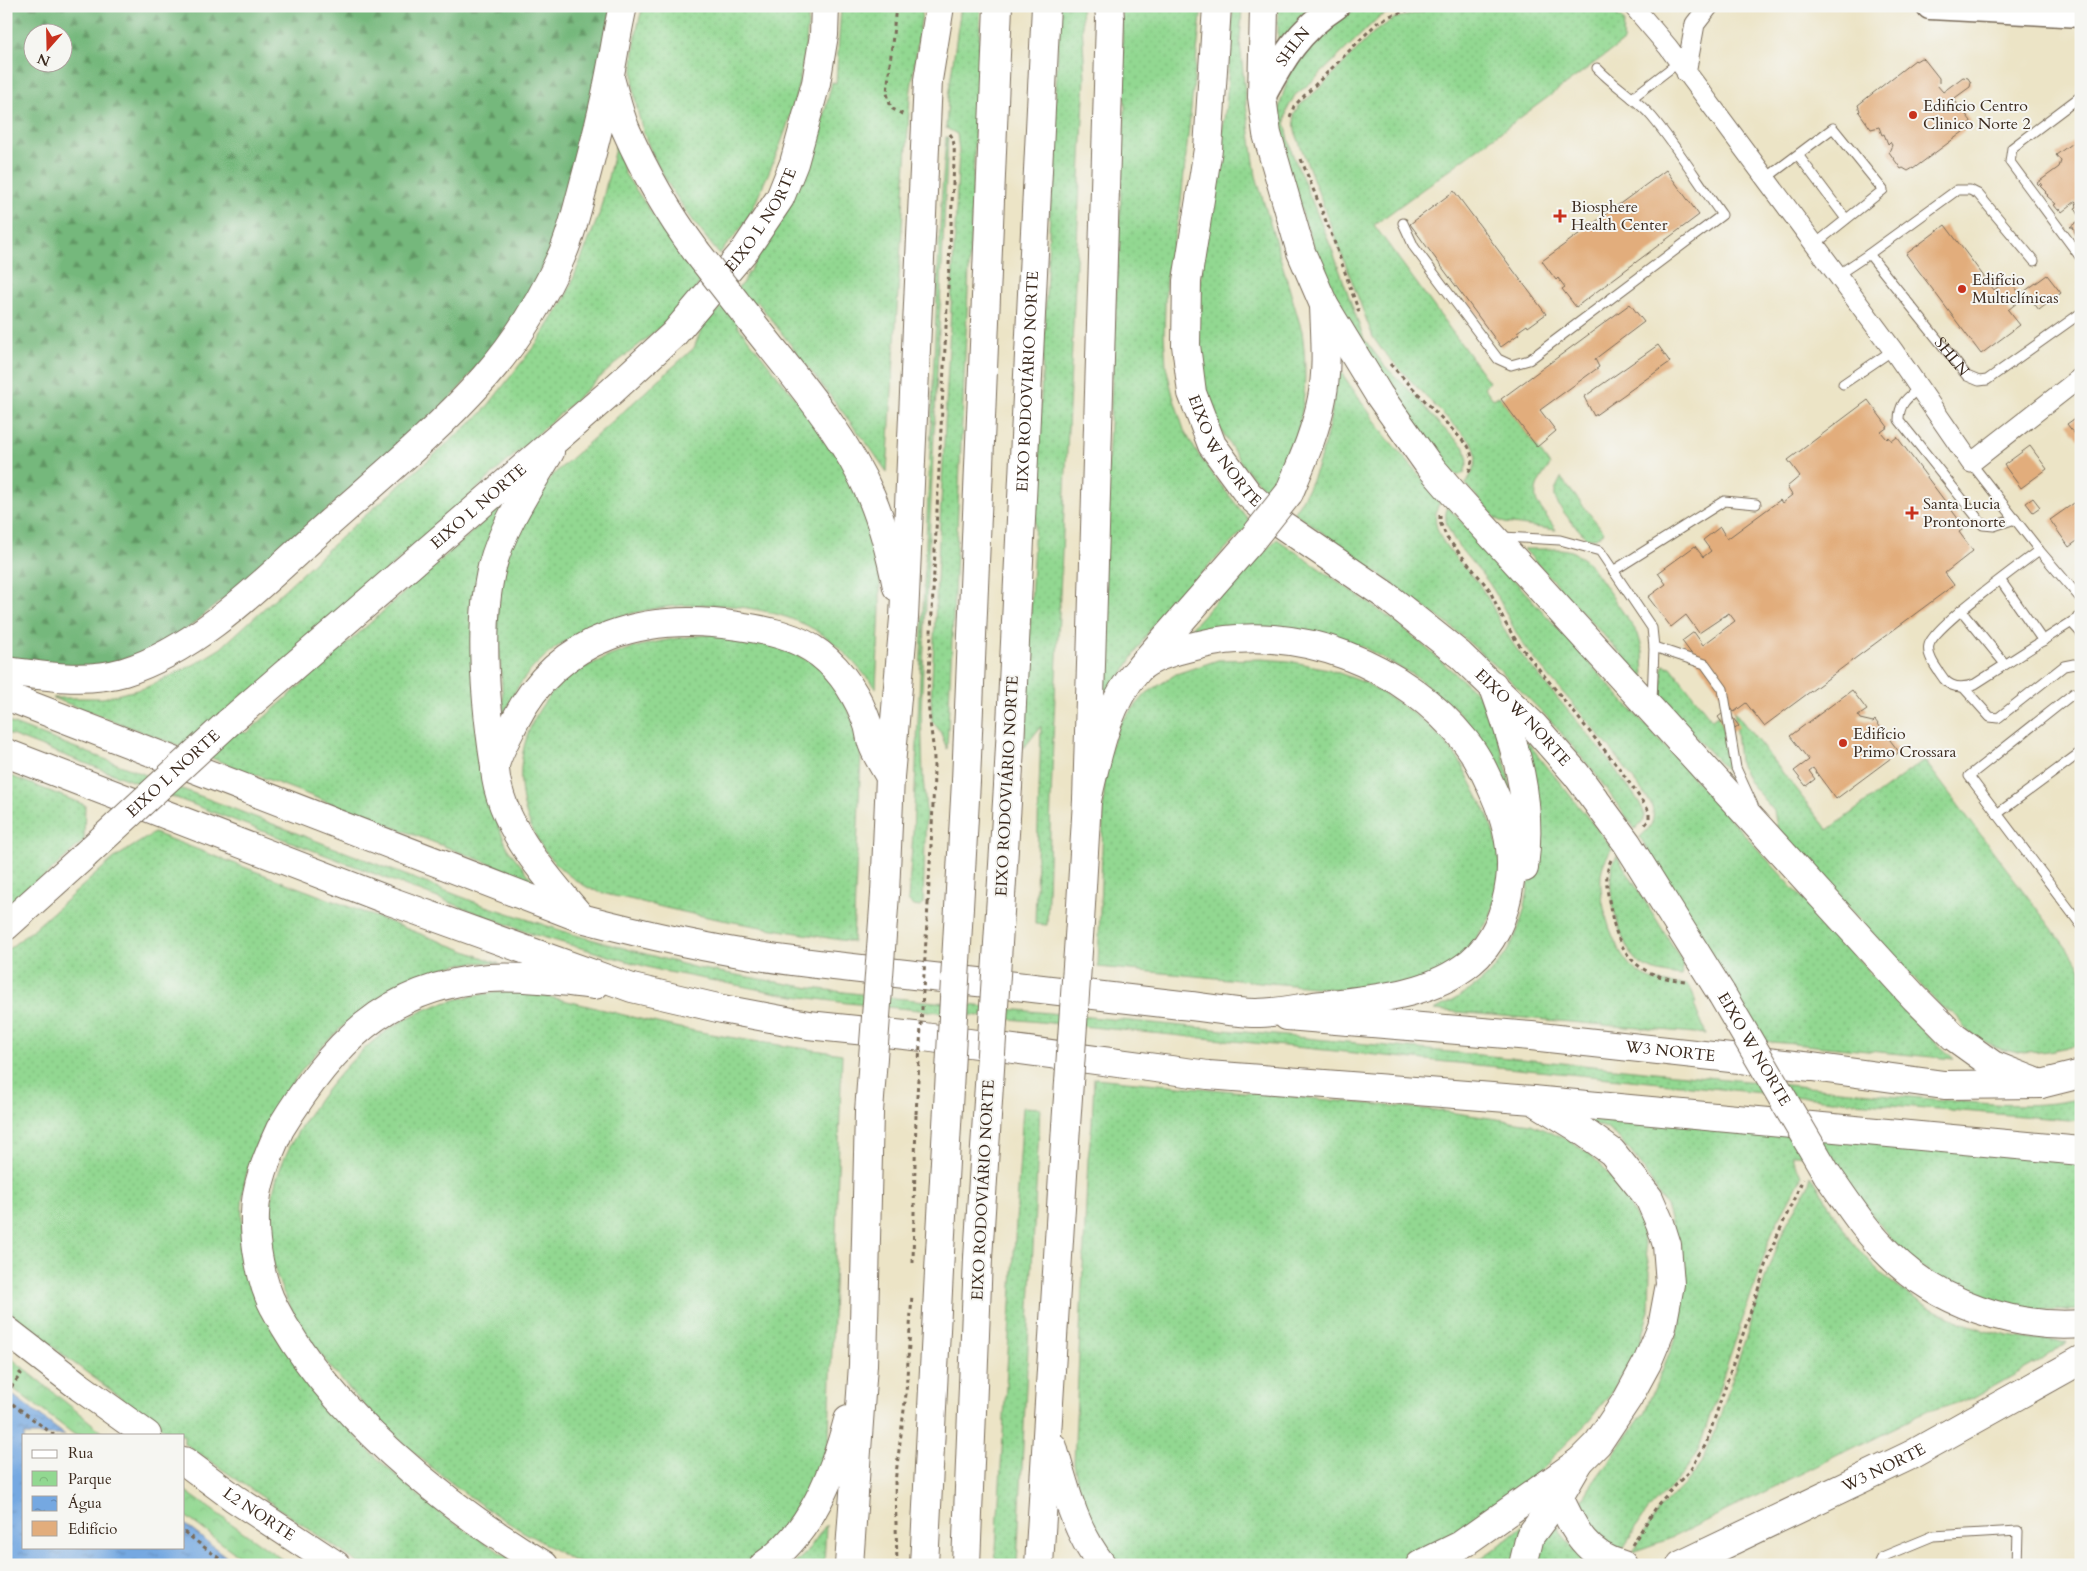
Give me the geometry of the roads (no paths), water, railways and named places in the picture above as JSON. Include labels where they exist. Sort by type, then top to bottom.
[{"type":"main road","points":[[6,671],[43,676],[94,678],[124,672],[156,660],[182,646],[227,613],[433,431],[484,378],[510,346],[548,284],[574,222],[610,78],[615,38],[623,6]]},
{"type":"main road","name":"EIXO L NORTE","points":[[6,926],[228,723],[612,391],[674,334],[745,250],[780,198],[794,163],[816,83],[824,35],[825,6]]},
{"type":"main road","points":[[849,1565],[863,1366],[869,1112],[885,894],[890,777],[904,618],[928,80],[940,6]]},
{"type":"main road","points":[[924,1565],[966,781],[998,6]]},
{"type":"main road","name":"EIXO RODOVIÁRIO NORTE","points":[[966,1565],[978,1258],[1008,786],[1046,6]]},
{"type":"main road","points":[[1039,1565],[1087,800],[1110,29],[1109,6]]},
{"type":"main road","name":"EIXO W NORTE","points":[[1217,6],[1208,149],[1187,281],[1186,345],[1192,393],[1212,445],[1248,494],[1281,524],[1386,594],[1460,655],[1533,725],[1576,774],[1627,843],[1721,993],[1816,1174],[1890,1256],[1934,1290],[1980,1310],[2035,1323],[2081,1324]]},
{"type":"main road","points":[[1264,6],[1262,97],[1267,134],[1301,252],[1324,305],[1396,422],[1434,471],[1914,997],[1954,1037],[1993,1065],[2041,1084]]},
{"type":"main road","name":"SHLN","points":[[1262,97],[1282,60],[1298,37],[1320,17],[1336,6]]},
{"type":"main road","points":[[1930,6],[2081,14]]},
{"type":"main road","points":[[610,78],[626,129],[647,175],[677,225],[837,434],[871,496],[896,580],[904,618]]},
{"type":"main road","points":[[1087,800],[1104,733],[1119,695],[1141,666],[1250,542],[1289,493],[1312,438],[1323,397],[1325,357],[1324,305]]},
{"type":"main road","points":[[560,435],[508,524],[492,567],[485,626],[488,717],[500,794],[526,849],[581,918]]},
{"type":"main road","points":[[495,767],[523,705],[539,684],[574,652],[609,634],[636,627],[700,622],[746,627],[778,634],[819,653],[831,663],[852,690],[868,725],[872,742],[890,777]]},
{"type":"main road","points":[[1141,666],[1180,649],[1242,638],[1280,640],[1326,648],[1362,662],[1395,679],[1432,706],[1467,742],[1484,769],[1505,823],[1510,849],[1512,868],[1506,905]]},
{"type":"main road","points":[[6,696],[581,918],[644,934],[789,960],[1258,1013],[1402,995],[1444,980],[1473,961],[1496,931],[1506,905],[1523,871],[1526,850],[1526,806],[1521,772],[1514,745],[1493,685]]},
{"type":"main road","points":[[6,753],[390,901],[632,988],[722,1009],[808,1025],[924,1037],[1208,1075],[1533,1100],[2081,1151]]},
{"type":"main road","points":[[544,1565],[485,1527],[427,1482],[368,1431],[306,1360],[273,1306],[262,1271],[255,1215],[257,1194],[280,1129],[325,1065],[338,1048],[356,1030],[403,1000],[429,989],[448,984],[490,978],[520,978],[632,988]]},
{"type":"main road","name":"W3 NORTE","points":[[1258,1013],[1541,1037],[1812,1067],[1944,1085],[2041,1084],[2081,1074]]},
{"type":"main road","points":[[1420,1565],[1461,1544],[1580,1461],[1598,1443],[1628,1398],[1662,1327],[1670,1284],[1666,1245],[1660,1223],[1649,1198],[1612,1152],[1577,1127],[1533,1100]]},
{"type":"main road","points":[[6,1330],[145,1434]]},
{"type":"main road","name":"W3 NORTE","points":[[1679,1564],[1911,1455],[2081,1360]]},
{"type":"main road","points":[[764,1565],[780,1554],[809,1516],[829,1479],[842,1442],[863,1366]]},
{"type":"main road","points":[[1048,1429],[1068,1501],[1082,1533],[1102,1565]]},
{"type":"main road","points":[[1523,1565],[1530,1536],[1559,1497],[1580,1461]]},
{"type":"main road","name":"L2 NORTE","points":[[185,1463],[234,1498],[336,1565]]},
{"type":"main road","points":[[1559,1497],[1572,1525],[1586,1546],[1619,1564]]},
{"type":"street","points":[[1634,6],[1683,68],[1836,276],[1893,350],[1918,389],[1972,464],[2081,376]]},
{"type":"street","points":[[1683,68],[1695,24],[1709,6]]},
{"type":"lane","points":[[1403,223],[1414,247],[1498,359],[1511,365],[1528,360],[1722,215],[1651,117],[1632,98],[1610,82],[1597,68]]},
{"type":"lane","points":[[1632,98],[1683,68]]},
{"type":"lane","points":[[2081,96],[2012,148],[2010,156],[2010,162],[2081,258]]},
{"type":"lane","points":[[1765,179],[1833,128],[1883,190],[1813,245]]},
{"type":"lane","points":[[1798,155],[1846,219]]},
{"type":"lane","points":[[1836,276],[1957,190],[1970,190],[1978,194],[2034,261]]},
{"type":"lane","name":"SHLN","points":[[1869,254],[1967,376],[1979,381],[1987,380],[2081,313]]},
{"type":"lane","points":[[1843,384],[1893,350]]},
{"type":"lane","points":[[1918,389],[1903,401],[1899,410],[1899,420],[1983,525],[1994,526],[2015,519]]},
{"type":"lane","points":[[1972,464],[2039,550],[2081,600]]},
{"type":"lane","points":[[1612,571],[1724,501],[1756,504]]},
{"type":"lane","points":[[1494,537],[1560,540],[1600,551],[1652,628],[1654,647],[1652,710]]},
{"type":"lane","points":[[2039,550],[1962,610],[1932,637],[1928,654],[1946,681],[1954,686],[1964,688],[1975,684],[2081,616]]},
{"type":"lane","points":[[2001,581],[2043,641]]},
{"type":"lane","points":[[1962,610],[2005,664]]},
{"type":"lane","points":[[2072,623],[2081,633]]},
{"type":"lane","points":[[1654,647],[1705,664],[1723,689],[1736,768],[1767,837]]},
{"type":"lane","points":[[1964,688],[1990,717],[1998,718],[2064,666],[2074,664],[2081,667]]},
{"type":"lane","points":[[2081,693],[2074,692],[1969,776],[2081,925]]},
{"type":"lane","points":[[1997,814],[2081,752]]},
{"type":"lane","points":[[1879,1565],[1882,1557],[1933,1536],[2018,1531],[2017,1565]]},
{"type":"water","points":[[6,1390],[64,1434],[22,1434],[22,1548],[185,1548],[185,1525],[237,1565],[6,1565]]},
{"type":"place","name":"Edificio Centro Clinico Norte 2","points":[[1913,115]]},
{"type":"place","name":"Biosphere Health Center","points":[[1560,216]]},
{"type":"place","name":"Edifício Multiclínicas","points":[[1962,289]]},
{"type":"place","name":"Santa Lucia Prontonorte","points":[[1912,513]]},
{"type":"place","name":"Edifício Primo Crossara","points":[[1843,743]]}]
